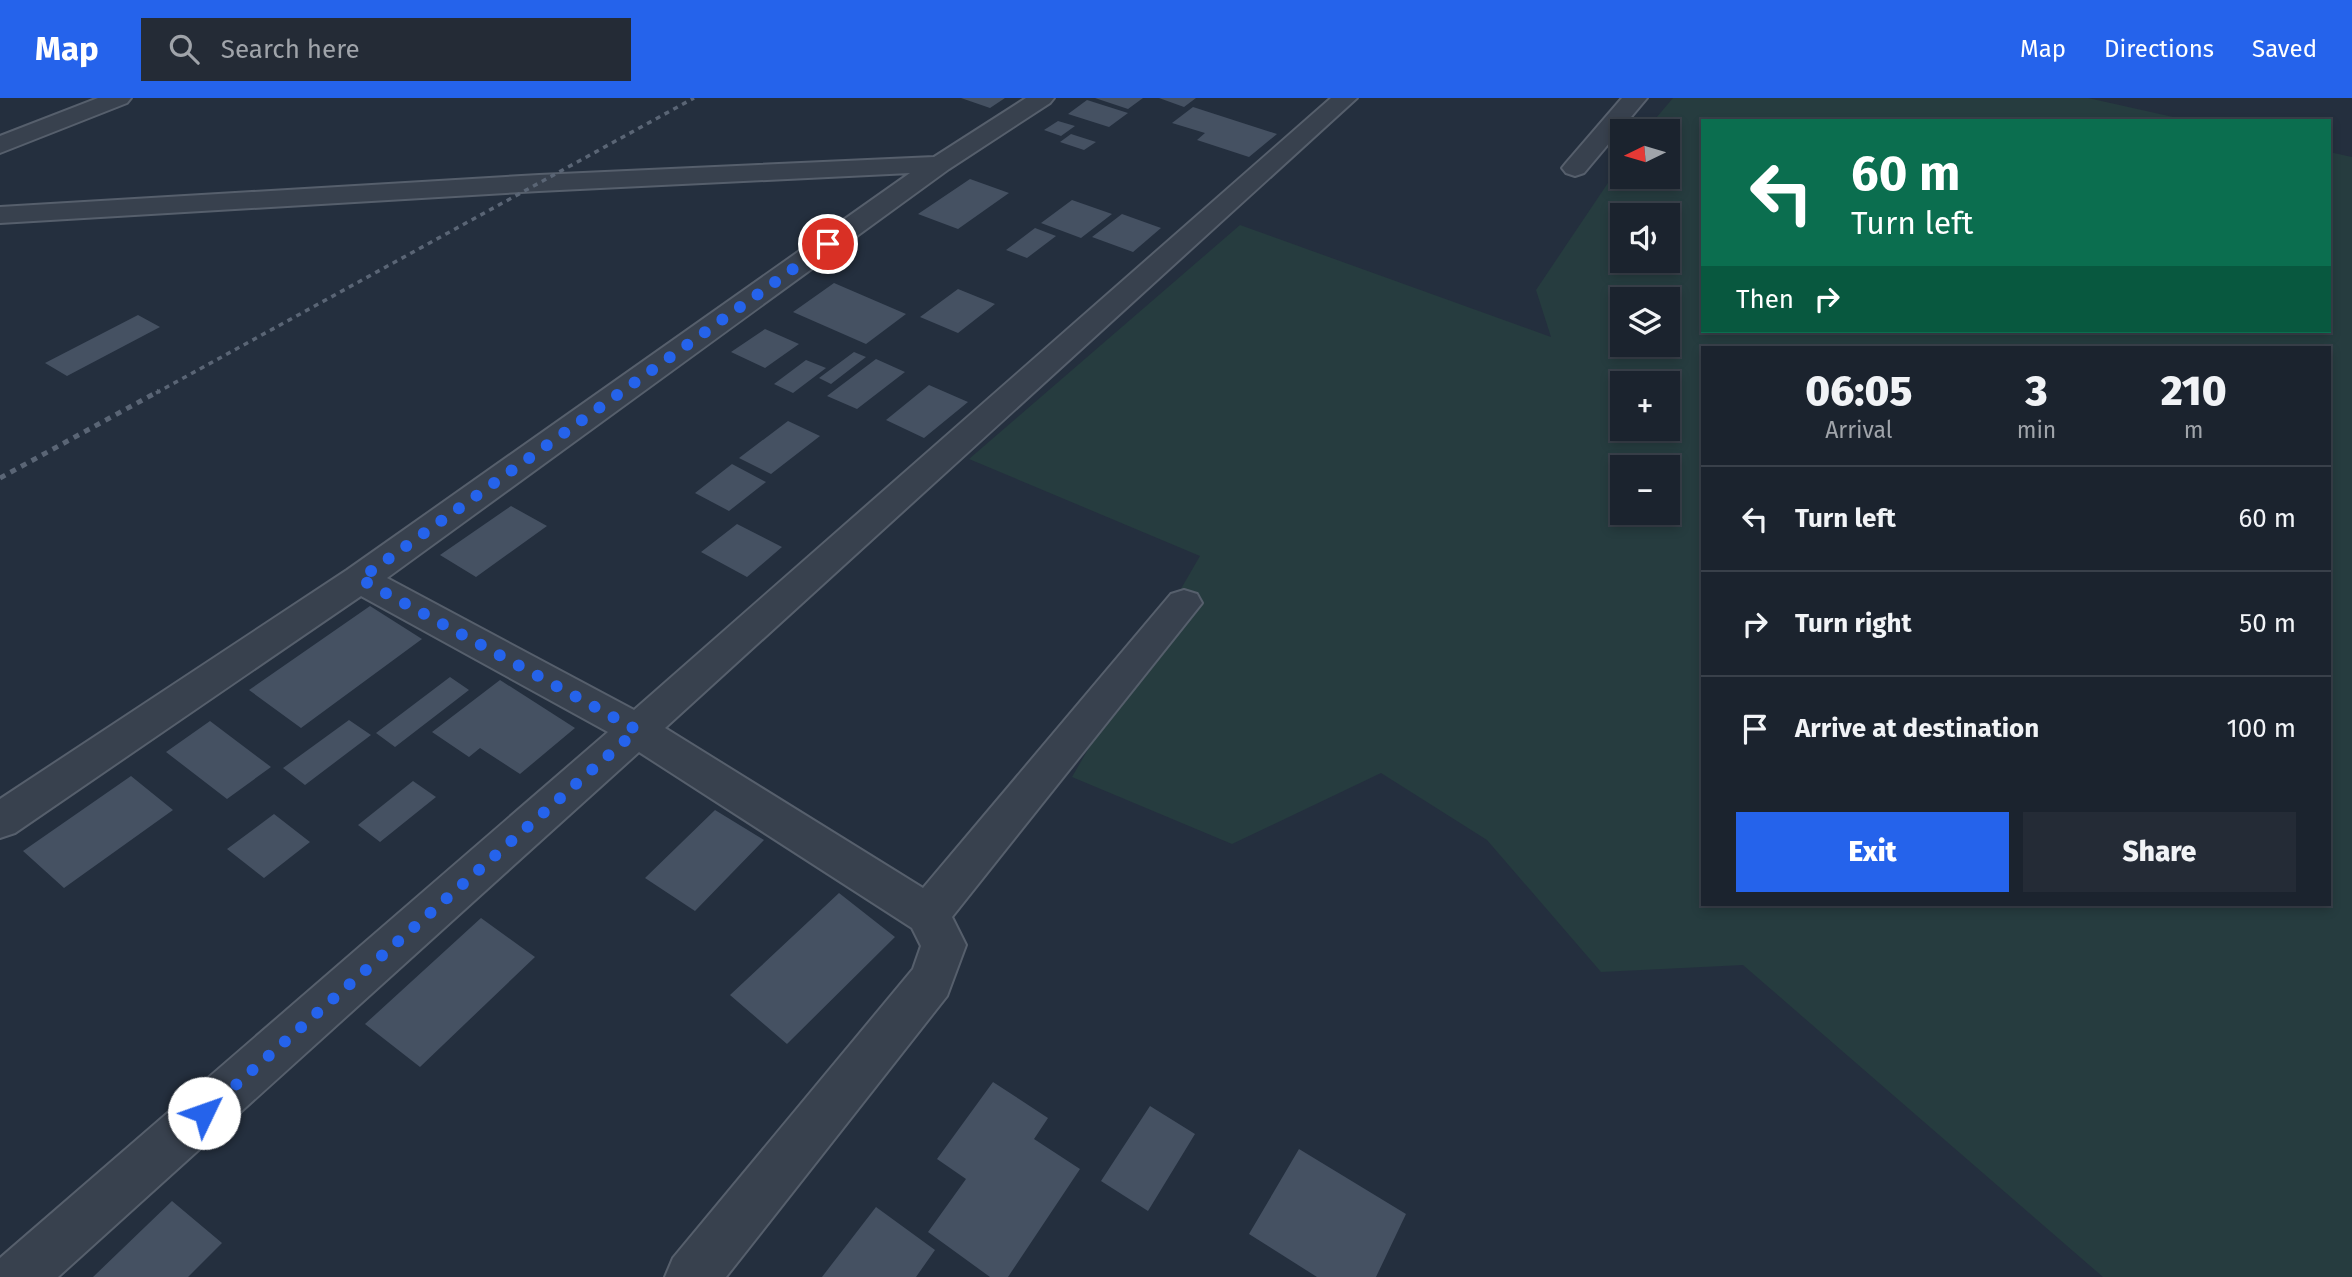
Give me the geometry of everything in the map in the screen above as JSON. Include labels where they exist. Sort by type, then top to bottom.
[{"type":"street","points":[[0,145],[118,98]]},
{"type":"street","points":[[0,821],[360,579],[940,164],[1042,98]]},
{"type":"street","points":[[19,1277],[1345,98]]},
{"type":"street","points":[[1575,168],[1635,98]]},
{"type":"street","points":[[0,215],[539,183],[940,164]]},
{"type":"street","points":[[360,579],[637,730],[928,914],[944,945],[931,981],[692,1277]]},
{"type":"street","points":[[928,914],[1184,603]]},
{"type":"green space","points":[[1673,98],[2088,98],[2182,119],[1701,119],[1701,333],[2331,333],[2331,152],[2352,157],[2352,1277],[2103,1277],[1743,965],[1601,972],[1487,840],[1381,773],[1232,844],[1072,777],[1200,556],[969,459],[1240,225],[1551,337],[1536,290],[1610,180],[1610,189],[1680,189],[1680,119],[1655,119]]},
{"type":"building","points":[[961,98],[1005,98],[990,108]]},
{"type":"building","points":[[1095,98],[1143,98],[1128,109]]},
{"type":"building","points":[[1159,98],[1196,98],[1184,107]]},
{"type":"building","points":[[1087,100],[1128,113],[1109,127],[1068,114]]},
{"type":"building","points":[[1193,107],[1277,134],[1249,157],[1197,140],[1205,133],[1172,123]]},
{"type":"building","points":[[1058,121],[1075,126],[1061,136],[1044,130]]},
{"type":"building","points":[[1071,134],[1096,142],[1084,150],[1060,142]]},
{"type":"building","points":[[970,179],[1009,193],[958,229],[918,214]]},
{"type":"building","points":[[1072,200],[1112,214],[1081,238],[1041,223]]},
{"type":"building","points":[[1122,214],[1161,228],[1133,252],[1092,237]]},
{"type":"building","points":[[1035,228],[1056,236],[1027,258],[1006,250]]},
{"type":"building","points":[[834,283],[906,314],[866,344],[793,312]]},
{"type":"building","points":[[958,289],[995,304],[958,333],[920,317]]},
{"type":"building","points":[[138,315],[160,327],[67,376],[45,363]]},
{"type":"building","points":[[765,329],[799,344],[765,368],[731,352]]},
{"type":"building","points":[[854,352],[866,357],[831,384],[819,378]]},
{"type":"building","points":[[876,359],[905,372],[857,409],[827,396]]},
{"type":"building","points":[[806,360],[826,368],[793,393],[774,384]]},
{"type":"building","points":[[929,385],[968,402],[924,438],[886,420]]},
{"type":"building","points":[[788,421],[820,436],[771,474],[739,458]]},
{"type":"building","points":[[732,464],[766,482],[729,511],[695,493]]},
{"type":"building","points":[[511,506],[547,526],[476,577],[440,555]]},
{"type":"building","points":[[737,524],[782,547],[747,577],[701,552]]},
{"type":"building","points":[[370,606],[422,639],[301,728],[249,690]]},
{"type":"building","points":[[450,677],[469,690],[395,747],[376,733]]},
{"type":"building","points":[[500,680],[575,728],[520,774],[480,748],[469,757],[432,732]]},
{"type":"building","points":[[349,720],[371,735],[305,785],[283,768]]},
{"type":"building","points":[[210,721],[271,767],[227,799],[166,752]]},
{"type":"building","points":[[131,776],[173,810],[64,888],[23,851]]},
{"type":"building","points":[[413,781],[436,797],[380,842],[358,825]]},
{"type":"building","points":[[715,810],[764,840],[695,911],[645,878]]},
{"type":"building","points":[[274,814],[310,842],[264,878],[227,849]]},
{"type":"building","points":[[839,893],[895,937],[787,1044],[730,995]]},
{"type":"building","points":[[481,918],[535,957],[420,1067],[365,1024]]},
{"type":"building","points":[[993,1082],[1048,1118],[1034,1139],[1080,1169],[1008,1277],[990,1277],[928,1232],[966,1179],[937,1159]]},
{"type":"building","points":[[1150,1106],[1195,1134],[1148,1211],[1101,1181]]},
{"type":"building","points":[[1299,1149],[1406,1214],[1376,1277],[1317,1277],[1249,1234]]},
{"type":"building","points":[[172,1201],[222,1243],[188,1277],[93,1277]]},
{"type":"building","points":[[876,1207],[935,1250],[916,1277],[822,1277]]},
{"type":"railway","points":[[156,393],[694,98]]},
{"type":"railway","points":[[0,478],[159,391]]},
{"type":"route","points":[[204,1113],[637,730],[360,579],[828,244]]}]
